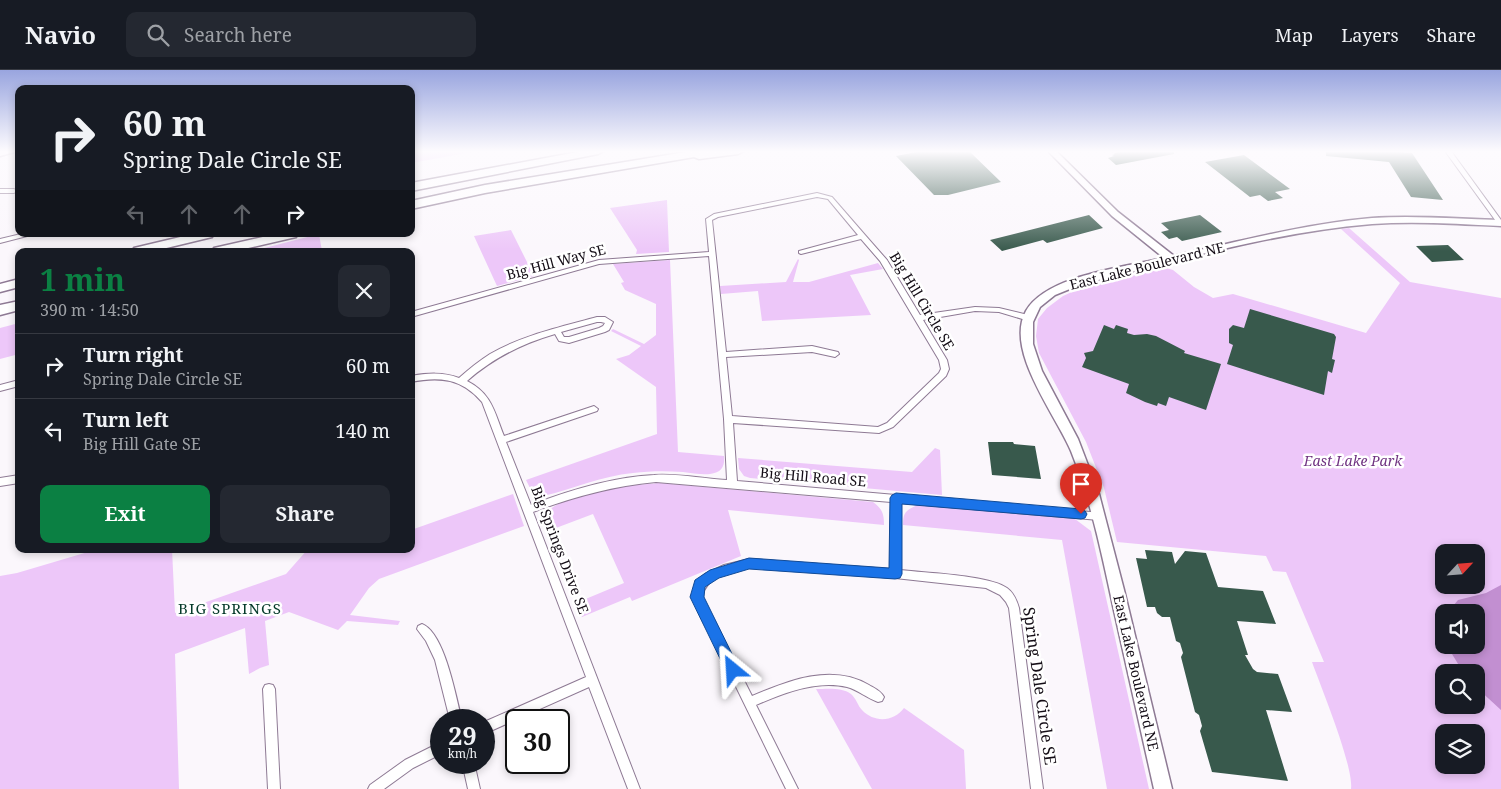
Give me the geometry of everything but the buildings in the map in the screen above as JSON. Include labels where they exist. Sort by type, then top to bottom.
[{"type":"highway","points":[[415,204],[514,185]]},
{"type":"highway","points":[[151,248],[195,237]]},
{"type":"highway","points":[[232,248],[278,237]]},
{"type":"highway","points":[[0,282],[15,279]]},
{"type":"highway","points":[[0,288],[15,284]]},
{"type":"highway","points":[[0,310],[15,306]]},
{"type":"main road","points":[[1086,185],[1115,214],[1172,259]]},
{"type":"main road","name":"East Lake Boulevard NE","points":[[1163,789],[1099,516],[1079,453],[1030,356],[1026,333],[1028,318],[1038,303],[1056,290],[1079,281],[1285,233],[1341,224],[1414,220],[1500,223]]},
{"type":"street","points":[[1473,185],[1500,223]]},
{"type":"street","points":[[0,191],[14,192]]},
{"type":"street","name":"Big Hill Circle SE","points":[[728,418],[871,430],[885,428],[919,399],[945,369],[943,360],[893,275],[832,200],[817,196],[711,217],[708,221],[728,418],[732,483]]},
{"type":"street","points":[[801,252],[863,236]]},
{"type":"street","points":[[0,241],[17,237]]},
{"type":"street","name":"Big Hill Way SE","points":[[415,314],[599,262],[710,254]]},
{"type":"street","points":[[919,318],[975,309],[999,310],[1028,318]]},
{"type":"street","points":[[415,378],[432,376],[462,380],[481,363],[504,349],[557,332],[597,320],[602,319],[609,322],[602,330],[569,340],[562,339],[557,332]]},
{"type":"street","points":[[722,355],[812,349],[835,354]]},
{"type":"street","name":"Big Springs Drive SE","points":[[462,380],[473,386],[486,400],[634,789]]},
{"type":"street","points":[[0,388],[15,384]]},
{"type":"street","points":[[502,440],[594,409]]},
{"type":"street","name":"Big Hill Road SE","points":[[529,510],[576,492],[635,479],[662,478],[1099,516]]},
{"type":"street","points":[[0,482],[15,480]]},
{"type":"street","points":[[895,574],[896,498]]},
{"type":"street","name":"Spring Dale Circle SE","points":[[792,789],[697,597],[699,584],[705,579],[725,570],[749,563],[895,574],[986,584],[997,587],[1012,600],[1037,789]]},
{"type":"street","points":[[422,629],[431,637],[438,650],[453,709]]},
{"type":"street","points":[[495,723],[592,680]]},
{"type":"street","points":[[750,702],[786,686],[815,680],[849,683],[868,688],[878,696]]},
{"type":"street","points":[[269,689],[274,789]]},
{"type":"street","points":[[374,789],[409,764],[430,754]]},
{"type":"street","points":[[471,774],[474,789]]},
{"type":"green space","points":[[667,200],[669,252],[636,254],[637,250],[610,208]]},
{"type":"green space","name":"East Lake Park","points":[[1349,228],[1410,282],[1501,298],[1501,789],[1351,789],[1351,778],[1342,746],[1312,662],[1324,662],[1286,572],[1273,571],[1266,556],[1117,542],[1104,488],[1086,442],[1039,353],[1036,336],[1038,319],[1047,308],[1063,296],[1083,287],[1166,268],[1173,270],[1194,287],[1213,298],[1233,294],[1366,333],[1400,283],[1341,229]]},
{"type":"green space","points":[[511,230],[534,276],[497,286],[474,236]]},
{"type":"green space","points":[[307,237],[320,237],[321,248],[265,248]]},
{"type":"green space","points":[[798,259],[793,282],[809,282],[878,263],[883,269],[850,275],[871,315],[762,321],[758,291],[721,294],[720,286],[786,282]]},
{"type":"green space","points":[[670,260],[678,452],[724,456],[722,468],[720,471],[707,474],[664,471],[621,475],[543,496],[533,494],[526,480],[657,434],[656,387],[616,359],[629,355],[641,346],[611,331],[613,329],[644,344],[656,335],[656,304],[625,290],[621,283],[624,282],[613,264]]},
{"type":"green space","points":[[15,324],[15,355],[0,359],[0,328]]},
{"type":"green space","points":[[935,448],[940,450],[942,495],[750,478],[744,476],[739,469],[738,458],[912,472]]},
{"type":"green space","points":[[660,483],[873,502],[882,512],[884,525],[728,510],[741,556],[632,601],[630,597],[582,617],[576,603],[624,583],[593,514],[548,531],[544,518],[545,514],[554,506],[583,495],[633,485]]},
{"type":"green space","points":[[513,494],[524,526],[379,579],[369,588],[350,615],[400,621],[398,625],[347,621],[338,630],[289,612],[265,621],[269,665],[249,674],[245,628],[175,654],[179,789],[0,789],[0,576],[17,573],[84,553],[172,553],[175,613],[286,574],[304,553],[415,553],[415,529]]},
{"type":"green space","points":[[918,505],[1075,519],[1091,531],[1149,789],[1107,789],[1062,540],[903,525],[906,512]]},
{"type":"green space","points":[[816,689],[843,690],[853,696],[862,710],[878,719],[895,716],[904,708],[964,750],[966,789],[872,789]]},
{"type":"shaded area","points":[[1501,585],[1501,710],[1485,695],[1485,664],[1458,664],[1452,654],[1485,654],[1485,604],[1455,604],[1458,600],[1486,593]]},
{"type":"district","name":"BIG SPRINGS","points":[[230,609]]},
{"type":"route","points":[[733,670],[697,597],[699,584],[715,574],[749,563],[895,574],[896,498],[1081,514]]}]
